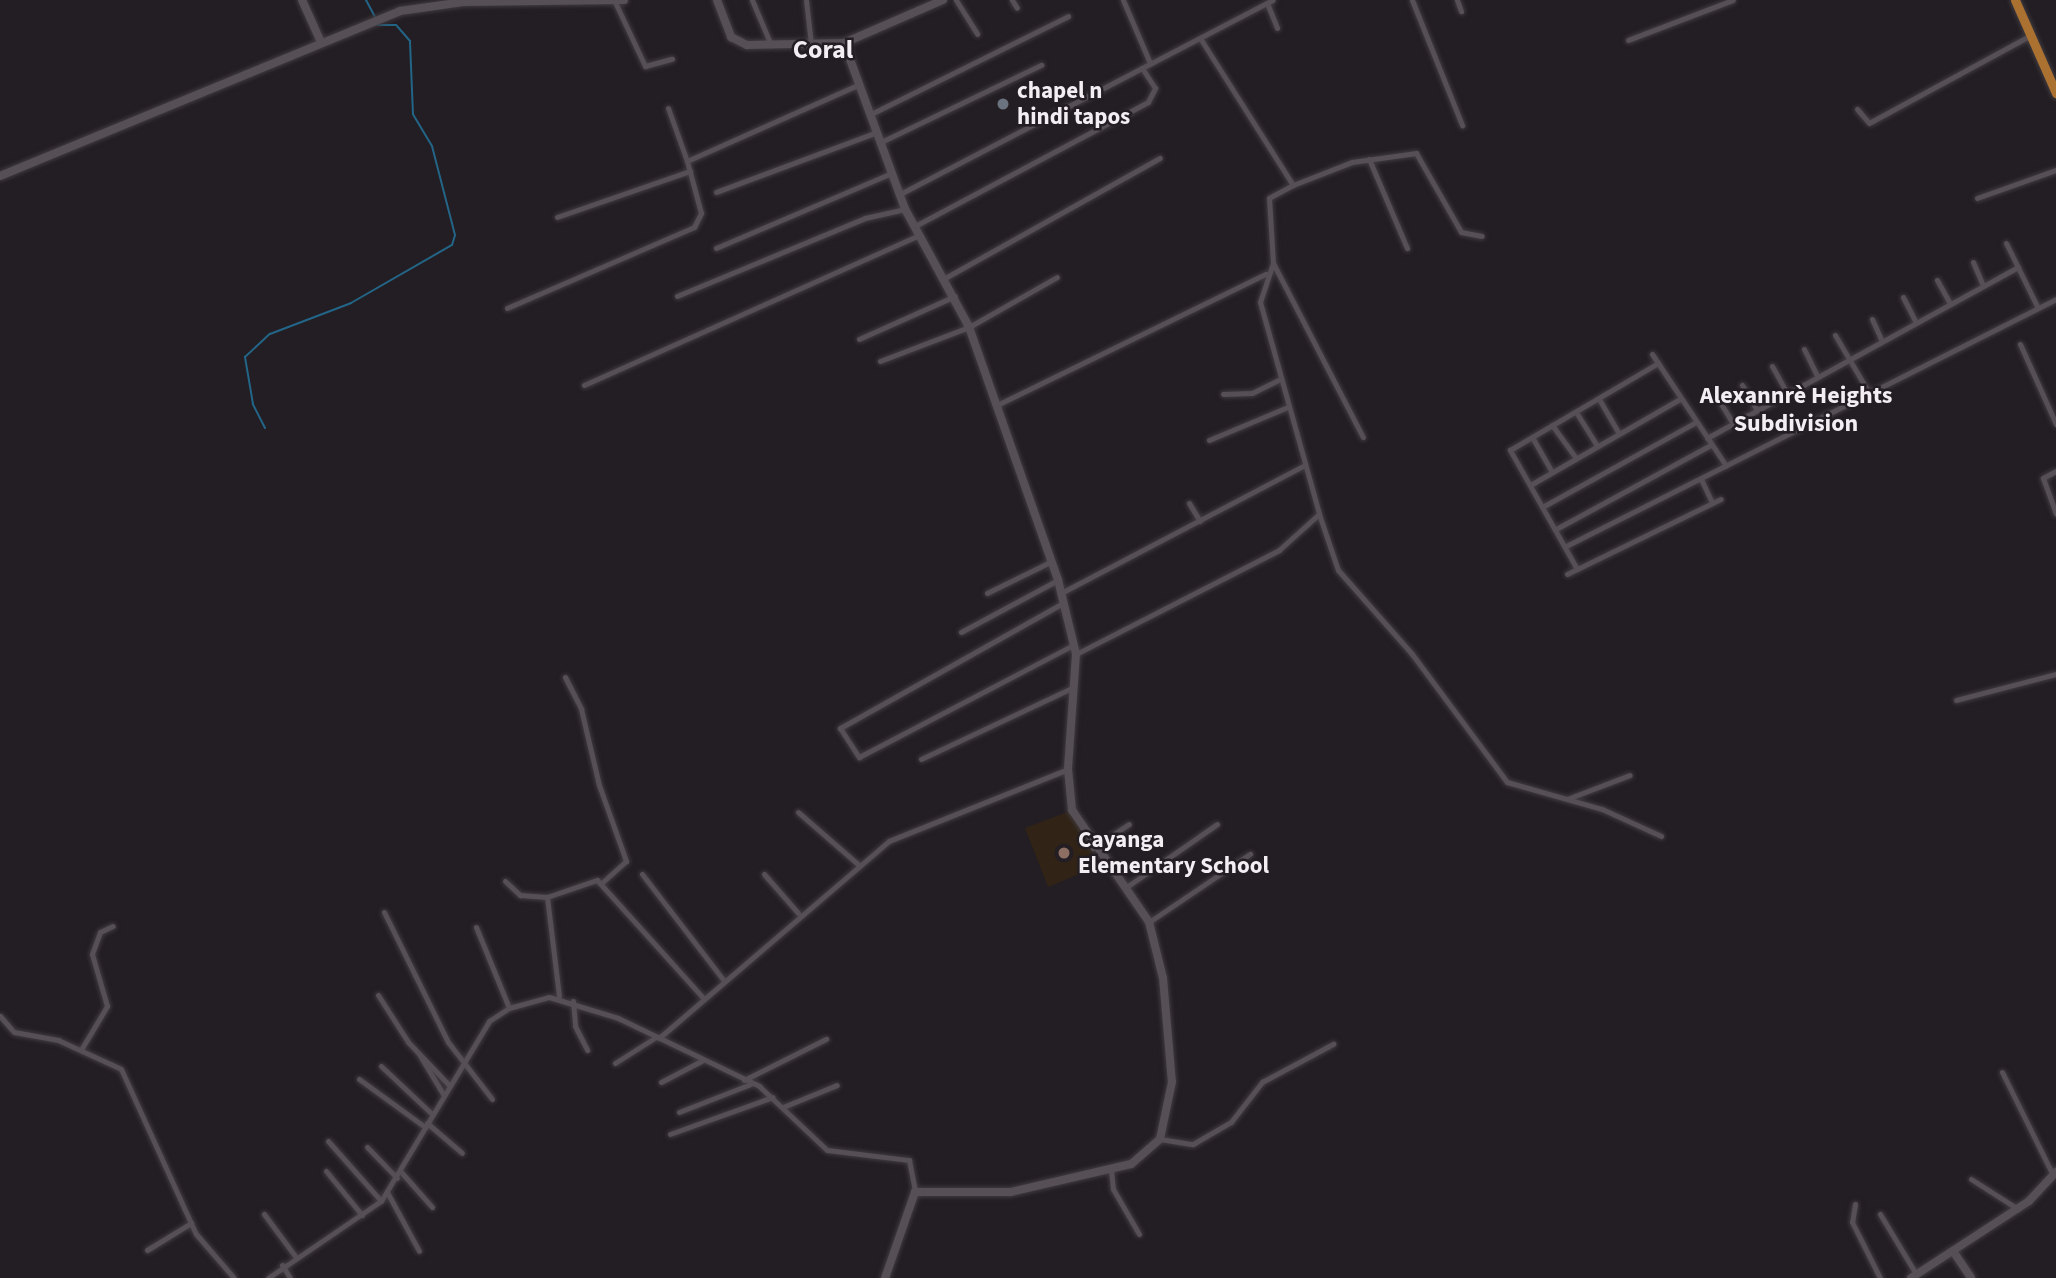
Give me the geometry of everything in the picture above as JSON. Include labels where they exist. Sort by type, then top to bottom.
[{"type":"main road","points":[[2015,0],[2056,93]]},
{"type":"street","points":[[302,0],[321,42]]},
{"type":"street","points":[[717,0],[736,41],[771,45],[844,43],[943,0]]},
{"type":"street","points":[[752,0],[771,45]]},
{"type":"street","points":[[806,0],[811,44]]},
{"type":"street","points":[[956,0],[977,34]]},
{"type":"street","points":[[1012,0],[1017,8]]},
{"type":"street","points":[[1123,0],[1150,63]]},
{"type":"street","points":[[1412,0],[1462,125]]},
{"type":"street","points":[[1457,0],[1461,11]]},
{"type":"street","points":[[1628,40],[1733,0]]},
{"type":"street","points":[[0,176],[321,42],[425,6],[619,1],[645,66],[672,59]]},
{"type":"street","points":[[900,194],[1270,1],[1277,28]]},
{"type":"street","points":[[871,114],[1068,16]]},
{"type":"street","points":[[1857,109],[1869,123],[2031,36]]},
{"type":"street","points":[[1200,38],[1293,186]]},
{"type":"street","points":[[844,43],[905,209],[955,296],[969,327],[999,404],[1058,580],[1074,649],[1077,686],[1068,769],[1072,810],[1093,848],[1149,922],[1163,978],[1172,1082],[1160,1139],[1131,1164],[1011,1192],[915,1192]]},
{"type":"street","points":[[881,142],[1041,65]]},
{"type":"street","points":[[915,226],[1148,102],[1155,88],[1142,68]]},
{"type":"street","points":[[687,161],[860,84]]},
{"type":"street","points":[[507,308],[694,226],[701,212],[668,108]]},
{"type":"street","points":[[716,192],[877,131]]},
{"type":"street","points":[[1363,438],[1273,263],[1269,198],[1293,186],[1370,159],[1416,153],[1461,232],[1482,236]]},
{"type":"street","points":[[945,278],[1160,158]]},
{"type":"street","points":[[1370,159],[1407,248]]},
{"type":"street","points":[[1978,198],[2056,170]]},
{"type":"street","points":[[558,217],[690,171]]},
{"type":"street","points":[[716,248],[892,173]]},
{"type":"street","points":[[677,296],[865,218],[905,209]]},
{"type":"street","points":[[584,385],[920,235]]},
{"type":"street","points":[[2006,243],[2038,308]]},
{"type":"street","points":[[1973,262],[1983,285]]},
{"type":"street","points":[[1273,263],[1266,274],[1261,302],[1303,466],[1338,570],[1412,654],[1502,777],[1661,836]]},
{"type":"street","points":[[1707,438],[1848,356],[2018,267]]},
{"type":"street","points":[[999,404],[1266,274]]},
{"type":"street","points":[[880,362],[969,327],[1057,277]]},
{"type":"street","points":[[1937,280],[1950,303]]},
{"type":"street","points":[[859,339],[955,296]]},
{"type":"street","points":[[1903,297],[1915,321]]},
{"type":"street","points":[[1566,546],[2056,299]]},
{"type":"street","points":[[1872,318],[1881,339]]},
{"type":"street","points":[[1835,335],[1869,393]]},
{"type":"street","points":[[2020,344],[2056,424]]},
{"type":"street","points":[[1804,349],[1816,374]]},
{"type":"street","points":[[1652,354],[1726,466]]},
{"type":"street","points":[[1577,569],[1532,484],[1510,450],[1658,363]]},
{"type":"street","points":[[1773,366],[1786,391]]},
{"type":"street","points":[[1223,394],[1252,393],[1279,380]]},
{"type":"street","points":[[1742,385],[1756,408]]},
{"type":"street","points":[[1717,397],[1732,422]]},
{"type":"street","points":[[1599,399],[1619,433]]},
{"type":"street","points":[[1532,484],[1680,399]]},
{"type":"street","points":[[1209,440],[1288,407]]},
{"type":"street","points":[[1576,412],[1597,446]]},
{"type":"street","points":[[1544,506],[1696,422]]},
{"type":"street","points":[[1552,425],[1576,458]]},
{"type":"street","points":[[1532,437],[1552,472]]},
{"type":"street","points":[[1556,529],[1711,445]]},
{"type":"street","points":[[1060,593],[1303,466]]},
{"type":"street","points":[[2056,471],[2043,478],[2056,514]]},
{"type":"street","points":[[1701,479],[1712,503]]},
{"type":"street","points":[[1567,574],[1721,499]]},
{"type":"street","points":[[1189,503],[1199,521]]},
{"type":"street","points":[[1062,603],[840,728],[859,757],[1279,550],[1319,514]]},
{"type":"street","points":[[986,593],[1052,561]]},
{"type":"street","points":[[961,632],[1058,580]]},
{"type":"street","points":[[1956,700],[2056,674]]},
{"type":"street","points":[[505,881],[520,895],[547,897],[603,882],[626,861],[599,785],[581,709],[565,677]]},
{"type":"street","points":[[921,758],[1077,686]]},
{"type":"street","points":[[615,1063],[657,1037],[704,999],[798,914],[894,839],[1068,769]]},
{"type":"street","points":[[1567,799],[1630,775]]},
{"type":"street","points":[[798,813],[859,865]]},
{"type":"street","points":[[1093,848],[1129,824]]},
{"type":"street","points":[[1125,888],[1217,824]]},
{"type":"street","points":[[1149,922],[1250,854]]},
{"type":"street","points":[[642,874],[724,981]]},
{"type":"street","points":[[764,874],[798,914]]},
{"type":"street","points":[[603,882],[704,999]]},
{"type":"street","points":[[547,897],[559,996]]},
{"type":"street","points":[[384,912],[429,1008],[492,1099]]},
{"type":"street","points":[[82,1048],[107,1006],[92,954],[100,932],[113,926]]},
{"type":"street","points":[[476,927],[509,1008]]},
{"type":"street","points":[[378,995],[443,1094]]},
{"type":"street","points":[[268,1278],[295,1256],[362,1215],[381,1200],[399,1175],[463,1057],[489,1021],[509,1008],[559,996],[657,1037],[752,1083],[773,1097],[827,1150],[909,1160],[915,1192],[885,1278]]},
{"type":"street","points":[[573,1001],[575,1026],[587,1050]]},
{"type":"street","points":[[0,1016],[14,1032],[82,1048],[130,1081],[191,1223],[232,1276],[223,1278]]},
{"type":"street","points":[[744,1080],[826,1039]]},
{"type":"street","points":[[1160,1139],[1193,1144],[1231,1122],[1262,1083],[1333,1044]]},
{"type":"street","points":[[419,1054],[448,1084]]},
{"type":"street","points":[[661,1082],[703,1060]]},
{"type":"street","points":[[381,1066],[432,1114]]},
{"type":"street","points":[[1880,1214],[1914,1276],[2018,1209],[2054,1174],[2002,1072]]},
{"type":"street","points":[[359,1079],[462,1153]]},
{"type":"street","points":[[679,1112],[752,1083]]},
{"type":"street","points":[[783,1107],[837,1085]]},
{"type":"street","points":[[670,1133],[773,1097]]},
{"type":"street","points":[[328,1141],[381,1200]]},
{"type":"street","points":[[367,1147],[432,1207]]},
{"type":"street","points":[[1111,1170],[1113,1189],[1139,1234]]},
{"type":"street","points":[[326,1171],[362,1215]]},
{"type":"street","points":[[1971,1179],[2018,1209]]},
{"type":"street","points":[[387,1192],[419,1251]]},
{"type":"street","points":[[1855,1205],[1852,1222],[1880,1278]]},
{"type":"street","points":[[264,1214],[295,1256]]},
{"type":"street","points":[[147,1250],[191,1223]]},
{"type":"street","points":[[1953,1251],[1971,1278]]},
{"type":"street","points":[[282,1265],[290,1278]]},
{"type":"shaded area","name":"Cayanga Elementary School","points":[[1070,811],[1101,865],[1048,887],[1025,828]]},
{"type":"waterway","points":[[366,0],[375,17]]},
{"type":"waterway","points":[[265,428],[253,404],[245,357],[270,334],[351,303],[452,245],[455,235],[432,146],[413,114],[410,41],[396,25],[378,25]]},
{"type":"place","name":"chapel n hindi tapos","points":[[1003,104]]},
{"type":"place","name":"Cayanga Elementary School","points":[[1064,853]]},
{"type":"district","name":"Coral","points":[[823,50]]},
{"type":"district","name":"Alexannrè Heights Subdivision","points":[[1796,410]]}]
